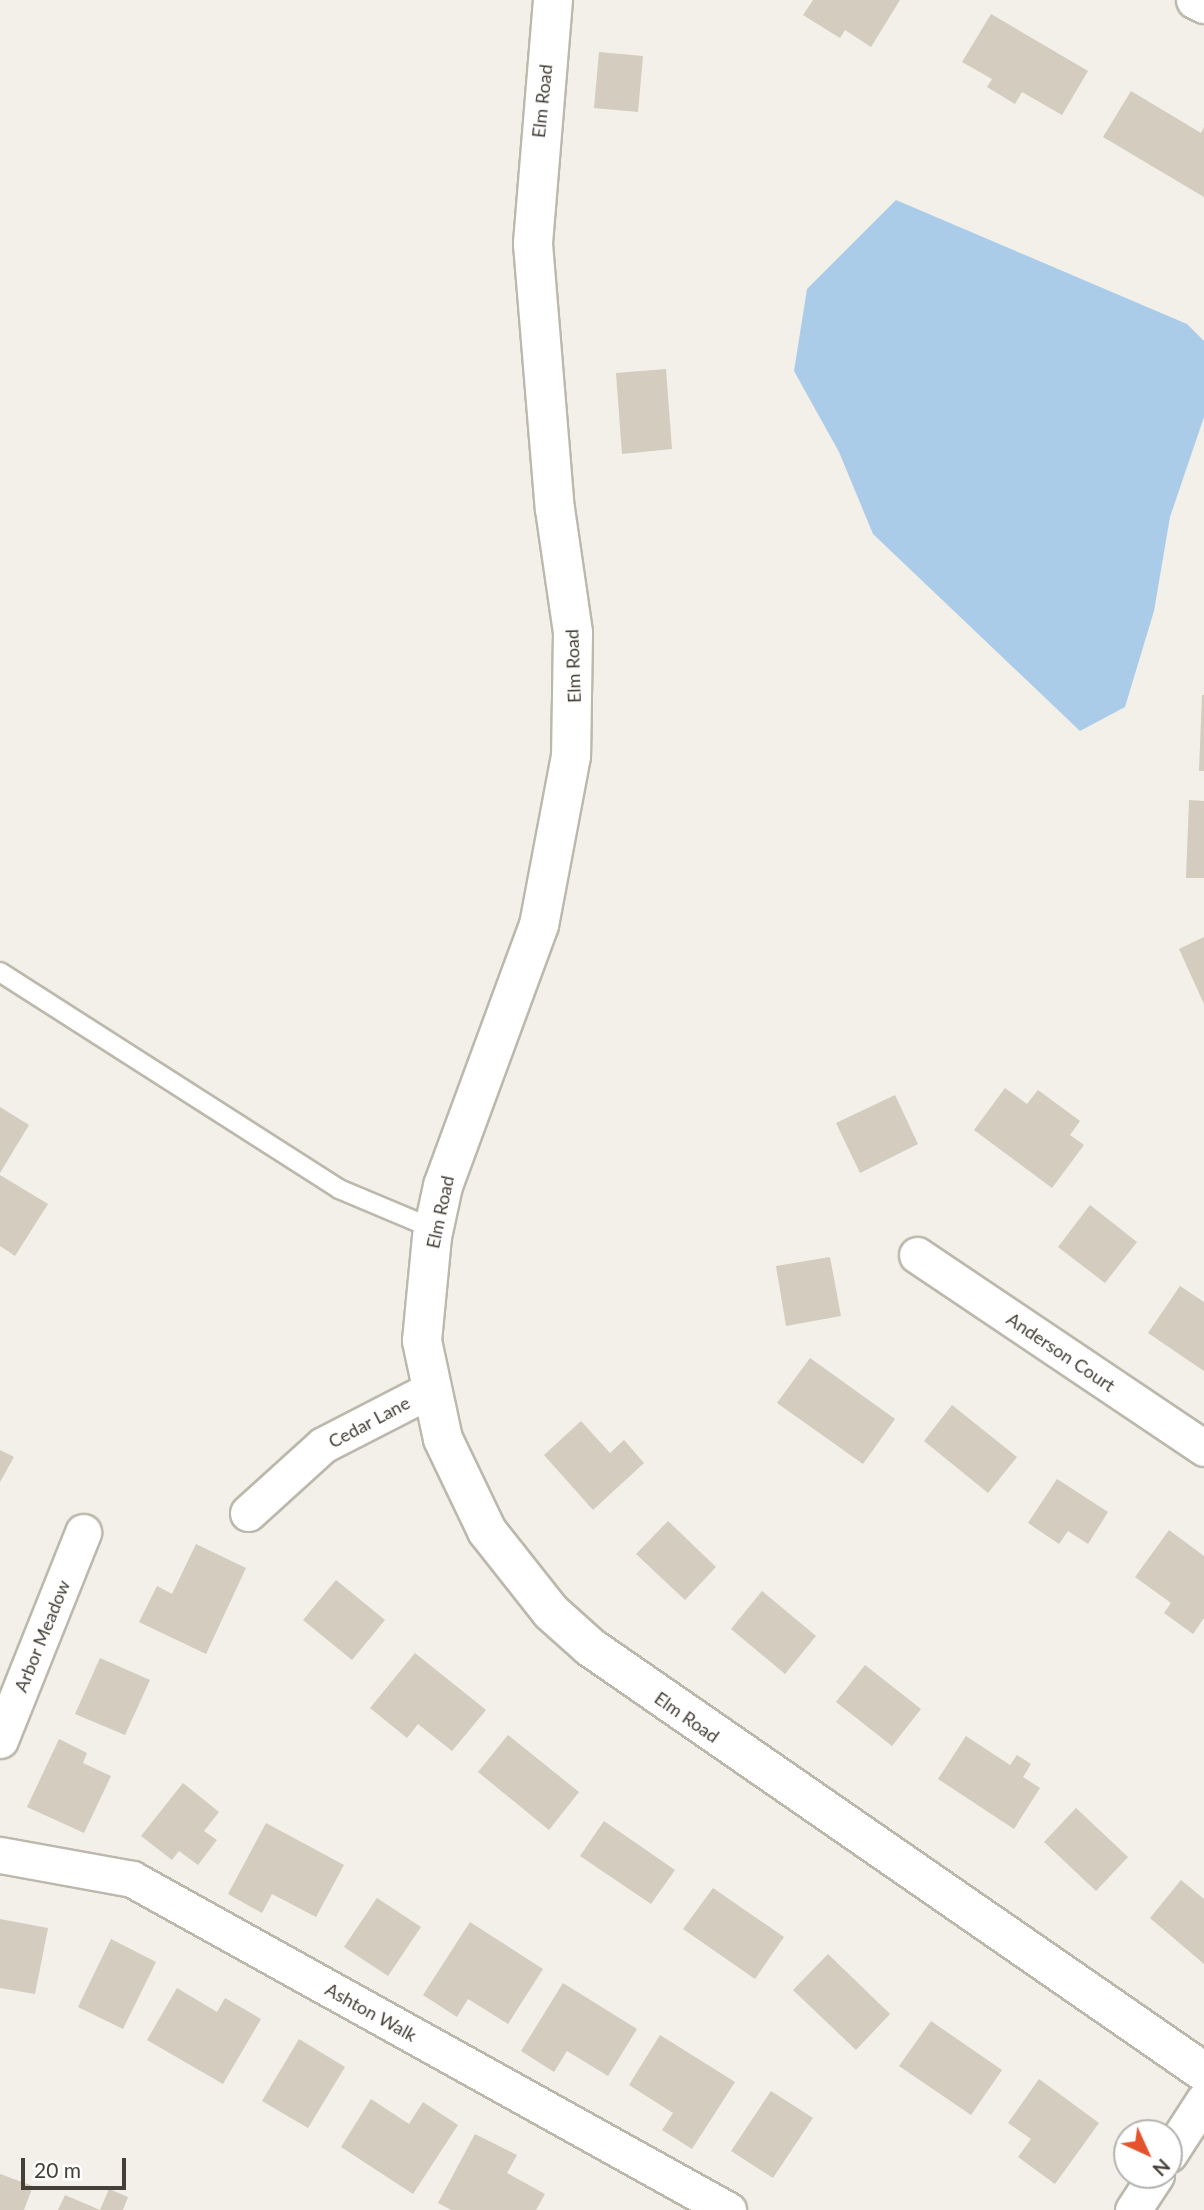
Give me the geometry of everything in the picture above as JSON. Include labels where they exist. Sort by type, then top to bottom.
[{"type":"street","name":"Elm Road","points":[[553,0],[533,244],[555,509],[573,633],[571,757],[539,925],[443,1186],[434,1229],[422,1341],[430,1390],[443,1438],[486,1531],[551,1612],[590,1647],[1204,2072]]},
{"type":"street","points":[[1194,0],[1204,5]]},
{"type":"street","name":"Anderson Court","points":[[918,1255],[1204,1448]]},
{"type":"street","name":"Cedar Lane","points":[[248,1513],[323,1445],[430,1390]]},
{"type":"street","name":"Arbor Meadow","points":[[0,1740],[83,1532]]},
{"type":"street","name":"Ashton Walk","points":[[0,1855],[132,1879],[728,2210]]},
{"type":"street","points":[[1183,2132],[1204,2100]]},
{"type":"street","points":[[1133,2210],[1147,2189]]},
{"type":"lane","points":[[0,972],[338,1189],[434,1229]]},
{"type":"water","points":[[896,200],[1187,324],[1204,341],[1204,417],[1170,517],[1154,611],[1125,707],[1080,731],[873,534],[839,452],[794,371],[807,289]]},
{"type":"building","points":[[813,0],[900,0],[871,47],[845,30],[840,38],[803,15]]},
{"type":"building","points":[[991,14],[1088,71],[1062,115],[1022,92],[1015,104],[987,87],[992,79],[962,62]]},
{"type":"building","points":[[599,52],[643,56],[638,112],[594,108]]},
{"type":"building","points":[[1131,91],[1201,133],[1204,127],[1204,197],[1103,137]]},
{"type":"building","points":[[666,369],[672,449],[622,454],[616,373]]},
{"type":"building","points":[[1202,695],[1204,771],[1199,771]]},
{"type":"building","points":[[1189,800],[1204,801],[1204,878],[1186,878]]},
{"type":"building","points":[[1204,937],[1204,1004],[1179,949]]},
{"type":"building","points":[[1005,1088],[1027,1104],[1038,1090],[1080,1121],[1070,1135],[1084,1145],[1052,1188],[974,1130]]},
{"type":"building","points":[[895,1095],[918,1144],[860,1173],[836,1123]]},
{"type":"building","points":[[0,1107],[29,1125],[0,1173]]},
{"type":"building","points":[[0,1175],[48,1204],[15,1256],[0,1246]]},
{"type":"building","points":[[1090,1205],[1137,1242],[1105,1283],[1058,1247]]},
{"type":"building","points":[[830,1257],[841,1316],[786,1326],[776,1266]]},
{"type":"building","points":[[1180,1286],[1204,1302],[1204,1371],[1148,1333]]},
{"type":"building","points":[[810,1358],[895,1419],[863,1464],[777,1403]]},
{"type":"building","points":[[952,1405],[1017,1457],[988,1493],[924,1441]]},
{"type":"building","points":[[581,1421],[610,1453],[624,1440],[644,1463],[593,1510],[544,1455]]},
{"type":"building","points":[[0,1450],[14,1457],[0,1482]]},
{"type":"building","points":[[1057,1479],[1108,1512],[1088,1544],[1068,1531],[1059,1544],[1028,1523]]},
{"type":"building","points":[[668,1521],[716,1567],[685,1600],[636,1554]]},
{"type":"building","points":[[1169,1530],[1204,1556],[1204,1618],[1193,1634],[1164,1613],[1171,1603],[1135,1577]]},
{"type":"building","points":[[196,1544],[246,1568],[206,1654],[139,1622],[157,1586],[172,1594]]},
{"type":"building","points":[[336,1580],[385,1620],[352,1660],[303,1620]]},
{"type":"building","points":[[762,1591],[816,1636],[785,1674],[731,1629]]},
{"type":"building","points":[[415,1653],[486,1710],[452,1751],[418,1724],[407,1738],[370,1708]]},
{"type":"building","points":[[100,1658],[150,1680],[125,1735],[75,1714]]},
{"type":"building","points":[[865,1665],[921,1709],[892,1746],[836,1702]]},
{"type":"building","points":[[508,1735],[579,1792],[549,1830],[478,1772]]},
{"type":"building","points":[[966,1736],[1010,1765],[1017,1755],[1031,1764],[1023,1777],[1040,1788],[1014,1829],[938,1779]]},
{"type":"building","points":[[59,1739],[87,1753],[83,1763],[111,1776],[84,1833],[27,1807]]},
{"type":"building","points":[[183,1783],[219,1812],[204,1831],[217,1840],[198,1865],[179,1851],[172,1860],[141,1836]]},
{"type":"building","points":[[1076,1808],[1128,1857],[1096,1891],[1044,1842]]},
{"type":"building","points":[[604,1821],[675,1870],[651,1904],[580,1856]]},
{"type":"building","points":[[266,1823],[344,1865],[316,1917],[272,1894],[262,1913],[228,1894]]},
{"type":"building","points":[[1181,1880],[1204,1899],[1204,1964],[1150,1918]]},
{"type":"building","points":[[713,1888],[784,1937],[755,1979],[683,1929]]},
{"type":"building","points":[[377,1898],[421,1927],[388,1976],[344,1947]]},
{"type":"building","points":[[0,1919],[48,1928],[35,1994],[0,1988]]},
{"type":"building","points":[[470,1922],[543,1969],[508,2024],[468,1999],[457,2017],[423,1995]]},
{"type":"building","points":[[111,1939],[156,1962],[123,2029],[78,2007]]},
{"type":"building","points":[[828,1954],[890,2014],[856,2050],[793,1990]]},
{"type":"building","points":[[563,1983],[637,2029],[608,2076],[567,2051],[554,2072],[521,2051]]},
{"type":"building","points":[[177,1988],[217,2012],[225,1998],[261,2019],[223,2084],[147,2040]]},
{"type":"building","points":[[931,2021],[1002,2070],[971,2115],[899,2066]]},
{"type":"building","points":[[660,2035],[735,2082],[692,2149],[662,2130],[673,2113],[629,2085]]},
{"type":"building","points":[[299,2039],[345,2067],[308,2128],[262,2101]]},
{"type":"building","points":[[1039,2079],[1099,2123],[1055,2184],[1018,2157],[1031,2139],[1008,2123]]},
{"type":"building","points":[[771,2091],[813,2118],[773,2178],[731,2151]]},
{"type":"building","points":[[371,2099],[409,2124],[423,2102],[458,2125],[413,2194],[341,2147]]},
{"type":"building","points":[[475,2134],[517,2155],[507,2173],[545,2194],[536,2210],[451,2210],[438,2203]]},
{"type":"building","points":[[0,2174],[33,2186],[24,2210],[0,2210]]},
{"type":"building","points":[[109,2189],[128,2197],[123,2210],[100,2210]]},
{"type":"building","points":[[65,2195],[100,2210],[58,2210]]}]
